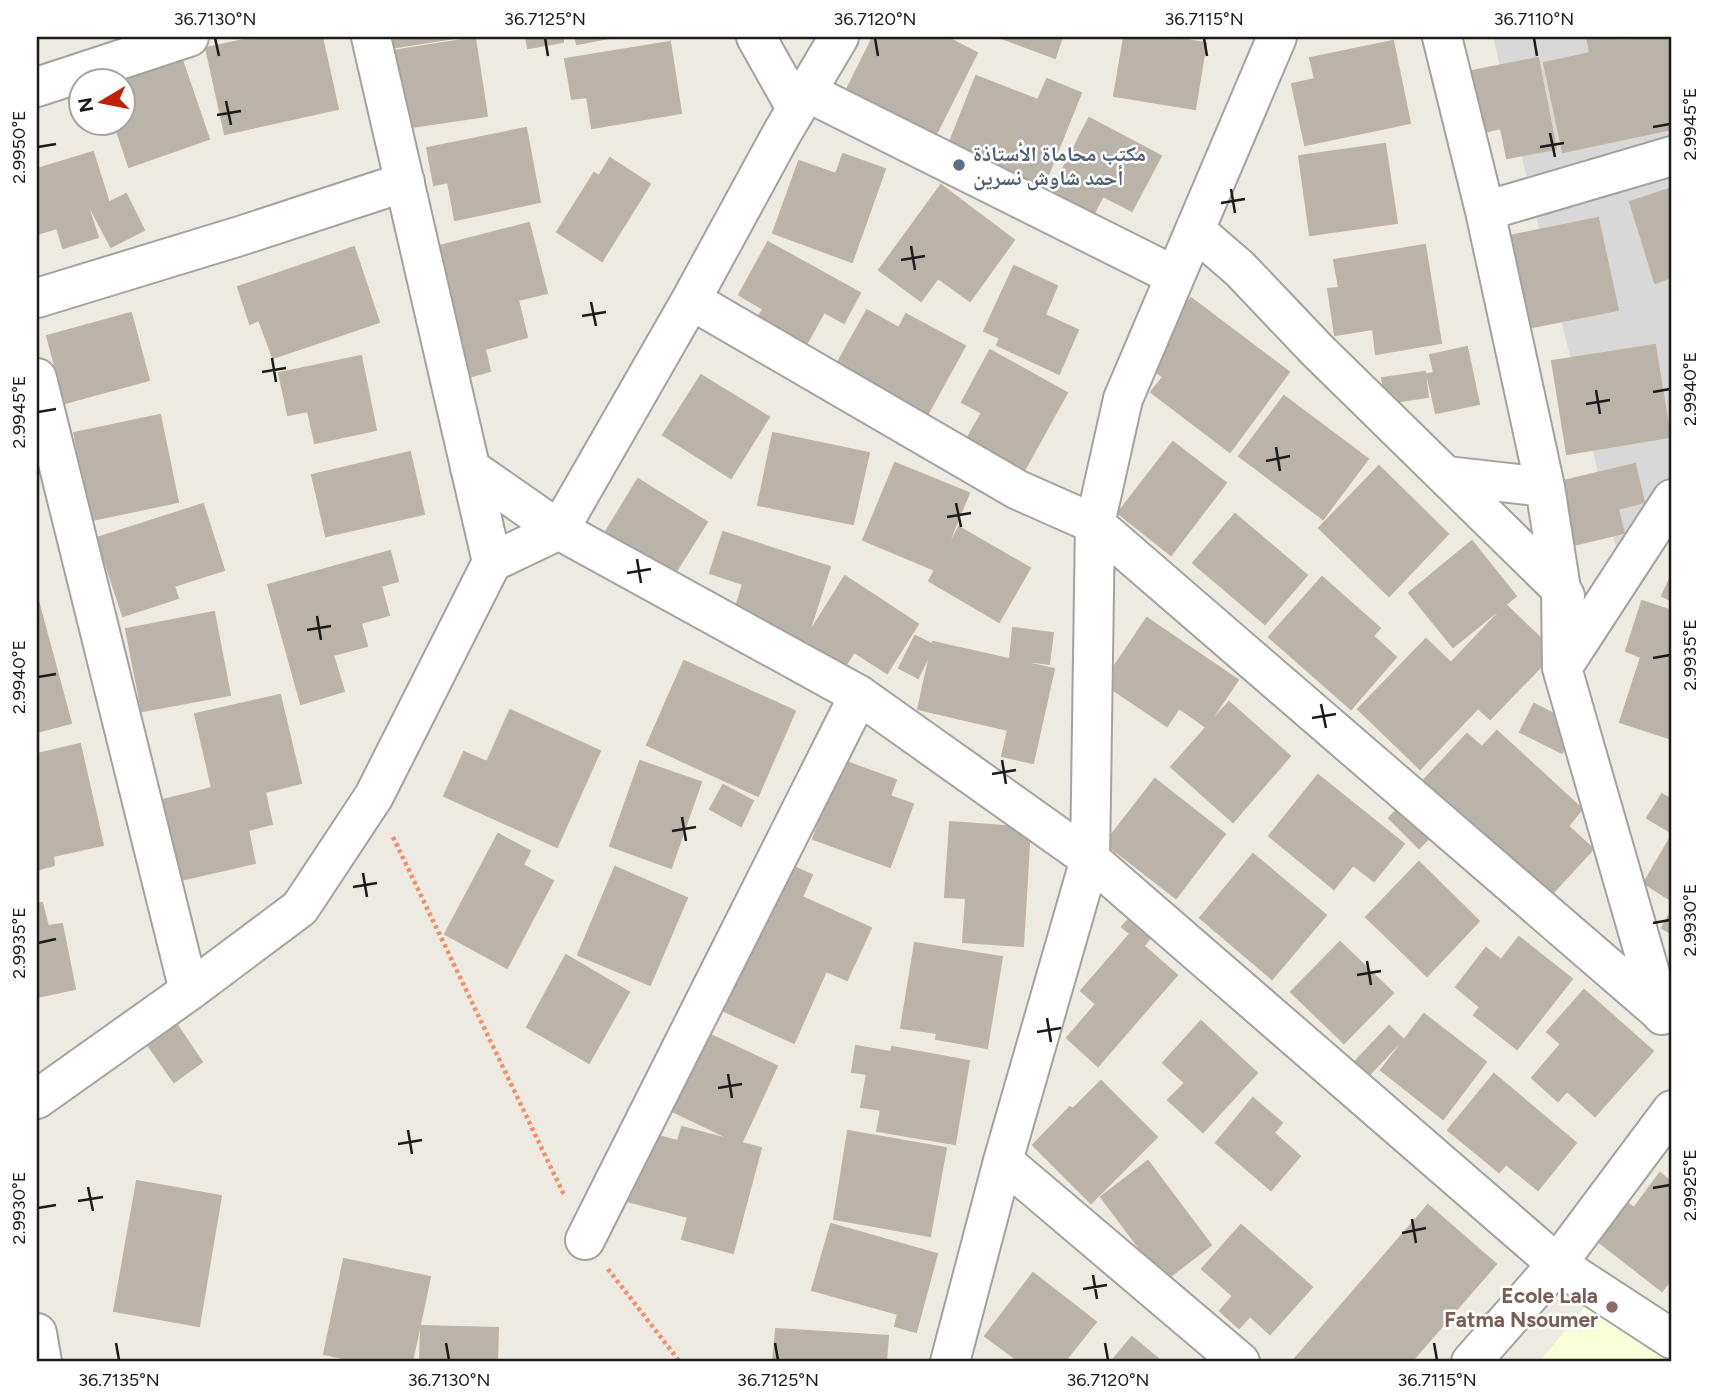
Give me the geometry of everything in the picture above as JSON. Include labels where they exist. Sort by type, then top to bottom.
[{"type":"street","points":[[37,86],[189,37]]},
{"type":"street","points":[[371,37],[492,562]]},
{"type":"street","points":[[756,37],[802,100],[1175,276]]},
{"type":"street","points":[[37,1099],[300,908],[373,796],[492,562],[559,530],[839,37]]},
{"type":"street","points":[[950,1362],[1003,1161],[1090,859],[1095,524],[1124,399],[1277,37]]},
{"type":"street","points":[[1442,37],[1485,211],[1545,488],[1561,589],[1562,668],[1668,1018]]},
{"type":"street","points":[[1485,211],[1672,156]]},
{"type":"street","points":[[37,298],[405,182]]},
{"type":"street","points":[[1196,230],[1240,269],[1317,350],[1561,589],[1585,635]]},
{"type":"street","points":[[691,300],[1017,490],[1095,524],[1668,1018]]},
{"type":"street","points":[[37,378],[189,991]]},
{"type":"street","points":[[470,468],[559,530],[859,695],[1090,859],[1557,1264],[1672,1339]]},
{"type":"street","points":[[1447,476],[1545,488]]},
{"type":"street","points":[[1562,668],[1672,499]]},
{"type":"street","points":[[586,1240],[859,695]]},
{"type":"street","points":[[1471,1362],[1557,1264],[1672,1110]]},
{"type":"street","points":[[1003,1161],[1240,1362]]},
{"type":"street","points":[[37,1333],[42,1362]]},
{"type":"path","points":[[373,796],[586,1240],[680,1362]]},
{"type":"shaded area","points":[[1493,37],[1672,37],[1672,484],[1620,564]]},
{"type":"shaded area","name":"Ecole Lala Fatma Nsoumer","points":[[1605,1283],[1672,1331],[1672,1362],[1539,1362]]},
{"type":"building","points":[[257,37],[322,37],[338,109],[225,134],[206,48]]},
{"type":"building","points":[[388,37],[461,37],[390,48]]},
{"type":"building","points":[[526,37],[563,37],[563,42],[528,48]]},
{"type":"building","points":[[575,37],[614,37],[577,44]]},
{"type":"building","points":[[873,37],[946,37],[977,53],[932,142],[843,97]]},
{"type":"building","points":[[999,37],[1062,37],[1055,58]]},
{"type":"building","points":[[1124,37],[1168,37],[1206,43],[1195,109],[1114,96]]},
{"type":"building","points":[[1587,37],[1614,37],[1615,40],[1672,37],[1672,129],[1563,152],[1544,63],[1590,53]]},
{"type":"building","points":[[475,38],[487,116],[404,128],[392,51]]},
{"type":"building","points":[[1393,41],[1410,123],[1305,145],[1292,84],[1315,79],[1310,58]]},
{"type":"building","points":[[670,42],[681,113],[592,128],[587,97],[572,99],[565,59]]},
{"type":"building","points":[[1538,58],[1556,149],[1507,158],[1501,128],[1484,132],[1472,71]]},
{"type":"building","points":[[182,60],[209,139],[129,167],[119,136],[136,136],[136,75]]},
{"type":"building","points":[[976,76],[1038,100],[1047,79],[1081,93],[1042,190],[946,152]]},
{"type":"building","points":[[1089,118],[1161,156],[1132,211],[1103,196],[1093,215],[1050,194]]},
{"type":"building","points":[[526,128],[540,202],[455,220],[448,182],[434,185],[427,148]]},
{"type":"building","points":[[1385,144],[1397,223],[1310,235],[1299,156]]},
{"type":"building","points":[[93,152],[109,203],[89,210],[98,237],[63,248],[57,228],[37,234],[37,169]]},
{"type":"building","points":[[843,154],[885,169],[852,262],[773,233],[799,161],[836,174]]},
{"type":"building","points":[[610,158],[650,184],[602,261],[557,232],[594,173],[599,176]]},
{"type":"building","points":[[941,185],[1014,240],[970,301],[938,278],[921,301],[879,270]]},
{"type":"building","points":[[1672,188],[1672,277],[1655,283],[1630,202]]},
{"type":"building","points":[[126,194],[144,230],[111,247],[92,211]]},
{"type":"building","points":[[1598,218],[1618,310],[1523,329],[1504,237]]},
{"type":"building","points":[[529,223],[547,293],[518,300],[527,337],[485,349],[490,371],[465,378],[432,248]]},
{"type":"building","points":[[768,242],[860,293],[844,323],[824,312],[802,352],[754,325],[763,309],[739,295]]},
{"type":"building","points":[[1425,245],[1441,343],[1376,354],[1373,329],[1335,335],[1328,289],[1339,288],[1334,260]]},
{"type":"building","points":[[354,247],[379,322],[273,358],[259,320],[250,324],[238,287]]},
{"type":"building","points":[[1014,266],[1057,286],[1045,315],[1078,330],[1059,374],[997,345],[1000,338],[984,331]]},
{"type":"building","points":[[1191,298],[1289,372],[1230,452],[1151,392],[1163,377],[1143,361]]},
{"type":"building","points":[[867,310],[899,328],[906,314],[965,346],[925,419],[834,369]]},
{"type":"building","points":[[131,313],[149,380],[65,403],[47,336]]},
{"type":"building","points":[[1655,345],[1670,437],[1567,454],[1552,361]]},
{"type":"building","points":[[1467,347],[1479,404],[1436,413],[1427,374],[1434,373],[1430,355]]},
{"type":"building","points":[[990,350],[1067,393],[1025,469],[968,437],[982,413],[962,402]]},
{"type":"building","points":[[361,356],[376,430],[315,443],[308,411],[288,415],[279,373]]},
{"type":"building","points":[[1425,372],[1428,397],[1386,403],[1382,378]]},
{"type":"building","points":[[701,375],[769,417],[731,478],[663,435]]},
{"type":"building","points":[[1284,396],[1368,459],[1323,519],[1239,456]]},
{"type":"building","points":[[160,415],[178,502],[92,520],[74,433]]},
{"type":"building","points":[[773,433],[869,453],[853,524],[758,505]]},
{"type":"building","points":[[1173,442],[1226,483],[1171,555],[1118,513]]},
{"type":"building","points":[[410,452],[424,514],[326,536],[312,475]]},
{"type":"building","points":[[895,463],[969,493],[937,571],[863,540]]},
{"type":"building","points":[[1635,464],[1644,502],[1618,509],[1624,533],[1569,546],[1555,483]]},
{"type":"building","points":[[1379,466],[1448,534],[1389,596],[1319,528]]},
{"type":"building","points":[[638,479],[707,522],[673,576],[605,533]]},
{"type":"building","points":[[203,504],[224,570],[174,586],[178,598],[123,616],[97,538]]},
{"type":"building","points":[[1235,514],[1307,575],[1265,624],[1193,563]]},
{"type":"building","points":[[959,527],[1030,568],[999,622],[929,581]]},
{"type":"building","points":[[723,532],[830,567],[806,641],[733,617],[743,584],[710,573]]},
{"type":"building","points":[[1472,541],[1516,596],[1453,647],[1409,593]]},
{"type":"building","points":[[390,551],[398,581],[381,586],[389,615],[361,623],[367,646],[333,655],[344,691],[301,704],[268,585]]},
{"type":"building","points":[[1672,574],[1672,601],[1662,596]]},
{"type":"building","points":[[845,576],[918,624],[887,673],[854,652],[845,666],[805,640]]},
{"type":"building","points":[[1322,577],[1380,628],[1373,636],[1396,657],[1351,709],[1269,637]]},
{"type":"building","points":[[37,597],[71,723],[37,732]]},
{"type":"building","points":[[1642,601],[1672,611],[1672,739],[1620,722],[1641,657],[1626,651]]},
{"type":"building","points":[[1506,605],[1555,652],[1490,719],[1478,708],[1420,769],[1358,709],[1426,639],[1451,663]]},
{"type":"building","points":[[214,612],[230,695],[142,711],[126,629]]},
{"type":"building","points":[[1147,618],[1238,680],[1206,727],[1179,708],[1167,726],[1103,683]]},
{"type":"building","points":[[1013,628],[1053,633],[1049,664],[1010,659]]},
{"type":"building","points":[[915,636],[934,645],[918,678],[899,668]]},
{"type":"building","points":[[933,642],[1054,669],[1033,763],[1002,756],[1008,730],[918,709]]},
{"type":"building","points":[[684,661],[795,711],[758,796],[647,745]]},
{"type":"building","points":[[280,695],[301,783],[265,792],[272,824],[248,830],[255,863],[172,882],[154,802],[212,788],[195,714]]},
{"type":"building","points":[[1229,702],[1290,756],[1233,822],[1171,767]]},
{"type":"building","points":[[1534,704],[1576,725],[1562,753],[1520,732]]},
{"type":"building","points":[[510,710],[600,751],[557,847],[444,796],[464,752],[487,762]]},
{"type":"building","points":[[1497,731],[1582,809],[1568,826],[1593,849],[1548,898],[1422,782],[1467,734],[1482,747]]},
{"type":"building","points":[[80,744],[103,845],[53,856],[54,865],[37,870],[37,754]]},
{"type":"building","points":[[841,760],[896,780],[890,796],[913,804],[890,867],[813,839]]},
{"type":"building","points":[[640,761],[701,782],[671,868],[610,846]]},
{"type":"building","points":[[1318,775],[1404,844],[1374,881],[1353,865],[1334,889],[1269,836]]},
{"type":"building","points":[[1155,779],[1225,834],[1176,898],[1105,843]]},
{"type":"building","points":[[723,785],[753,801],[741,826],[710,809]]},
{"type":"building","points":[[1662,794],[1672,800],[1672,833],[1647,818]]},
{"type":"building","points":[[1410,796],[1441,826],[1419,848],[1389,818]]},
{"type":"building","points":[[950,822],[1030,828],[1023,946],[963,942],[966,898],[945,897]]},
{"type":"building","points":[[498,834],[530,851],[523,865],[553,881],[507,968],[445,934]]},
{"type":"building","points":[[1672,835],[1672,901],[1644,883]]},
{"type":"building","points":[[1253,854],[1326,915],[1272,979],[1200,918]]},
{"type":"building","points":[[780,861],[812,875],[802,897],[871,928],[847,980],[826,971],[794,1043],[711,1005]]},
{"type":"building","points":[[1419,862],[1479,921],[1427,976],[1366,917]]},
{"type":"building","points":[[615,867],[687,898],[650,985],[578,955]]},
{"type":"building","points":[[42,903],[48,926],[62,924],[75,989],[37,997],[37,904]]},
{"type":"building","points":[[1143,903],[1164,922],[1144,945],[1122,927]]},
{"type":"building","points":[[1672,910],[1672,934],[1662,928]]},
{"type":"building","points":[[1130,934],[1177,975],[1098,1066],[1067,1038],[1096,1004],[1081,991]]},
{"type":"building","points":[[1519,937],[1572,979],[1517,1049],[1474,1015],[1480,1007],[1456,987],[1486,948],[1501,960]]},
{"type":"building","points":[[1340,942],[1393,993],[1344,1043],[1291,992]]},
{"type":"building","points":[[915,943],[1002,957],[987,1048],[936,1039],[937,1033],[901,1028]]},
{"type":"building","points":[[566,955],[629,992],[589,1063],[527,1027]]},
{"type":"building","points":[[1584,990],[1653,1051],[1595,1116],[1567,1091],[1558,1101],[1532,1078],[1561,1044],[1547,1032]]},
{"type":"building","points":[[1424,1014],[1486,1062],[1443,1119],[1381,1070]]},
{"type":"building","points":[[1201,1021],[1257,1073],[1203,1132],[1168,1100],[1185,1083],[1163,1063]]},
{"type":"building","points":[[177,1025],[202,1062],[174,1082],[148,1045]]},
{"type":"building","points":[[1389,1026],[1403,1039],[1365,1079],[1351,1066]]},
{"type":"building","points":[[704,1032],[777,1066],[741,1144],[668,1109]]},
{"type":"building","points":[[856,1046],[891,1052],[892,1047],[969,1061],[955,1144],[877,1131],[881,1110],[861,1107],[867,1074],[852,1072]]},
{"type":"building","points":[[1494,1074],[1576,1143],[1538,1190],[1506,1164],[1499,1172],[1448,1130]]},
{"type":"building","points":[[1101,1081],[1157,1137],[1091,1203],[1033,1145],[1070,1107],[1073,1109]]},
{"type":"building","points":[[1253,1098],[1282,1123],[1274,1133],[1300,1156],[1271,1190],[1216,1143]]},
{"type":"building","points":[[682,1127],[761,1148],[733,1253],[682,1239],[688,1217],[627,1201],[646,1133],[678,1141]]},
{"type":"building","points":[[848,1131],[946,1148],[930,1236],[834,1219]]},
{"type":"building","points":[[1148,1161],[1211,1245],[1164,1281],[1101,1197]]},
{"type":"building","points":[[1660,1173],[1672,1183],[1672,1278],[1662,1291],[1594,1238],[1623,1200],[1634,1208]]},
{"type":"building","points":[[137,1181],[221,1196],[199,1326],[114,1311]]},
{"type":"building","points":[[1428,1205],[1496,1264],[1412,1361],[1408,1358],[1404,1362],[1292,1362]]},
{"type":"building","points":[[831,1224],[937,1254],[916,1332],[895,1326],[898,1314],[812,1290]]},
{"type":"building","points":[[1241,1225],[1312,1287],[1270,1334],[1250,1316],[1239,1328],[1220,1311],[1233,1296],[1202,1269]]},
{"type":"building","points":[[344,1259],[430,1277],[412,1362],[360,1362],[324,1354]]},
{"type":"building","points":[[1033,1273],[1096,1322],[1064,1362],[1020,1362],[985,1336]]},
{"type":"building","points":[[421,1326],[498,1328],[497,1362],[420,1362]]},
{"type":"building","points":[[776,1329],[888,1336],[886,1362],[773,1362]]},
{"type":"building","points":[[1132,1337],[1162,1362],[1111,1362]]},
{"type":"place","name":"مكتب محاماة الأستاذة أحمد شاوش نسرين","points":[[959,165]]},
{"type":"place","name":"Ecole Lala Fatma Nsoumer","points":[[1612,1307]]}]
